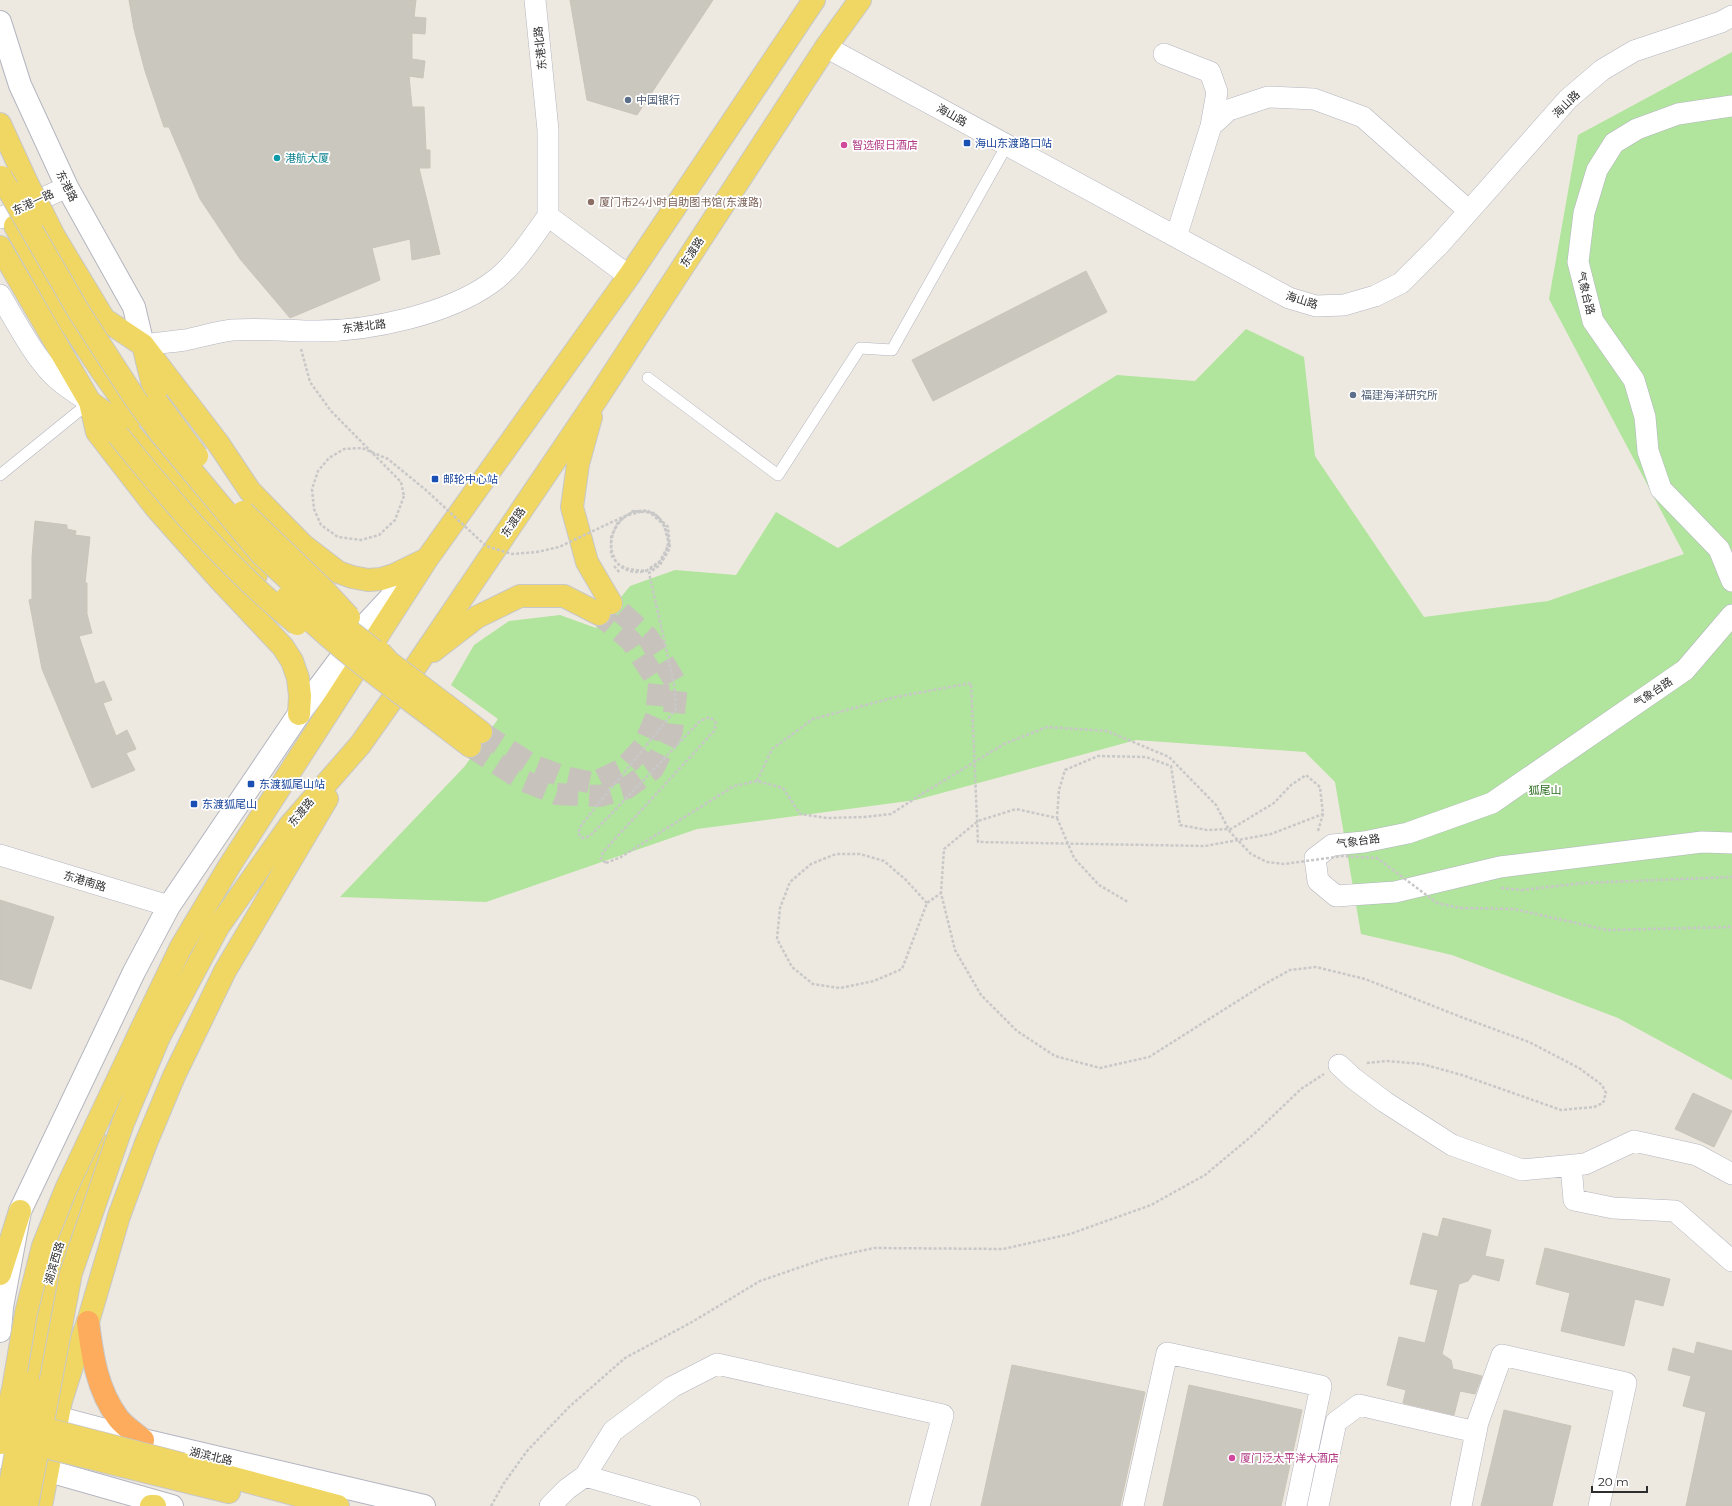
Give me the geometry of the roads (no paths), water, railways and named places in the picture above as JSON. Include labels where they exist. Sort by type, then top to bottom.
[{"type":"highway","points":[[88,1322],[92,1358],[110,1406],[119,1419],[143,1440]]},
{"type":"main road","points":[[230,865],[427,559],[630,276],[814,0]]},
{"type":"main road","name":"东渡路","points":[[150,1034],[218,926],[290,825],[360,745],[418,663],[596,400],[826,47],[860,0]]},
{"type":"main road","name":"东港路","points":[[0,22],[20,85],[67,186],[134,306],[142,345]]},
{"type":"main road","points":[[0,124],[28,185],[54,236],[104,319],[142,345],[218,443],[250,492],[303,544],[338,572],[352,577],[368,580],[381,579],[394,575],[427,559]]},
{"type":"main road","points":[[1,193],[136,400],[161,434],[262,555],[315,604],[389,662]]},
{"type":"main road","points":[[1,193],[15,226],[71,324],[101,370],[177,473],[227,532],[303,614],[338,646],[441,712],[476,739]]},
{"type":"main road","points":[[0,248],[90,402],[171,500],[217,550],[278,609],[352,668],[441,712]]},
{"type":"main road","points":[[142,345],[158,402],[202,463],[248,519],[324,590],[389,662],[441,712]]},
{"type":"main road","points":[[418,663],[477,616],[520,596],[564,596],[605,608],[587,562],[572,507],[578,464],[596,400]]},
{"type":"main road","points":[[90,402],[124,426],[192,506],[274,594],[285,608],[290,626],[292,660],[298,678],[299,714]]},
{"type":"main road","points":[[90,402],[97,432],[117,459],[156,508],[219,579],[283,647],[292,660]]},
{"type":"main road","points":[[274,594],[283,600],[293,598],[307,580],[311,568],[310,557],[303,544]]},
{"type":"main road","points":[[0,1274],[20,1211],[134,972],[169,906],[299,714],[367,623],[427,559]]},
{"type":"main road","points":[[0,1443],[26,1313],[43,1246],[66,1189],[150,1034],[181,947],[230,865],[367,623]]},
{"type":"main road","points":[[41,1506],[61,1402],[88,1322],[119,1216],[146,1143],[174,1076],[225,971],[287,864],[360,745]]},
{"type":"main road","name":"湖滨西路","points":[[6,1506],[51,1266],[150,1034]]},
{"type":"main road","name":"湖滨西路","points":[[27,1506],[71,1273],[123,1123],[150,1034]]},
{"type":"main road","points":[[0,1331],[2,1307],[20,1211]]},
{"type":"main road","name":"湖滨北路","points":[[0,1403],[143,1440],[404,1503],[424,1506]]},
{"type":"main road","points":[[0,1417],[338,1506]]},
{"type":"main road","points":[[0,1436],[291,1506]]},
{"type":"main road","points":[[0,1458],[172,1506]]},
{"type":"street","name":"东港北路","points":[[142,345],[184,340],[232,330],[319,331],[381,325],[426,313],[470,296],[492,283],[513,263],[548,216],[548,130],[535,0]]},
{"type":"street","name":"海山路","points":[[826,47],[1289,298],[1316,306],[1344,305],[1375,296],[1401,283],[1439,245],[1568,99],[1602,70],[1634,51],[1721,22],[1732,16]]},
{"type":"street","points":[[1164,54],[1210,72],[1217,92],[1211,126],[1176,237]]},
{"type":"street","points":[[1211,126],[1228,110],[1268,97],[1314,99],[1363,117],[1468,211]]},
{"type":"street","name":"气象台路","points":[[1732,106],[1678,114],[1637,129],[1614,143],[1597,170],[1584,213],[1578,262],[1593,321],[1614,349],[1634,380],[1645,417],[1648,451],[1661,489],[1718,549],[1732,581]]},
{"type":"street","name":"东港一路","points":[[1,193],[67,186]]},
{"type":"street","points":[[548,216],[630,276]]},
{"type":"street","points":[[0,295],[17,325],[52,374],[68,389],[90,402]]},
{"type":"street","name":"气象台路","points":[[1732,615],[1685,670],[1492,803],[1408,833],[1364,842],[1332,845],[1315,858],[1318,881],[1336,896],[1395,892],[1500,867],[1702,842],[1732,843]]},
{"type":"street","name":"东港南路","points":[[0,856],[169,906]]},
{"type":"street","points":[[1339,1065],[1353,1078],[1385,1102],[1452,1145],[1522,1170],[1585,1164],[1634,1141],[1697,1155],[1732,1174]]},
{"type":"street","points":[[1571,1166],[1574,1200],[1613,1208],[1675,1211],[1732,1261]]},
{"type":"street","points":[[1133,1506],[1167,1353],[1321,1386],[1296,1506]]},
{"type":"street","points":[[1461,1506],[1478,1422],[1502,1355],[1626,1383],[1599,1506]]},
{"type":"street","points":[[550,1506],[567,1489],[585,1476],[613,1431],[672,1387],[717,1364],[943,1415],[919,1506]]},
{"type":"street","points":[[1318,1506],[1336,1422],[1359,1405],[1476,1432]]},
{"type":"street","points":[[585,1476],[690,1506]]},
{"type":"lane","points":[[648,378],[778,475],[860,348],[892,350],[1007,145]]},
{"type":"lane","points":[[0,475],[90,402]]},
{"type":"tunnel","points":[[470,746],[522,780],[557,794],[600,796],[627,788],[653,769],[672,731],[677,685],[647,636],[611,603]]},
{"type":"tunnel","points":[[481,732],[532,765],[564,777],[593,783],[623,769],[643,747],[656,717],[659,684],[631,641],[599,614]]},
{"type":"place","name":"中国银行","points":[[628,100]]},
{"type":"place","name":"海山东渡路口站","points":[[967,143]]},
{"type":"place","name":"智选假日酒店","points":[[844,145]]},
{"type":"place","name":"港航大厦","points":[[277,158]]},
{"type":"place","name":"厦门市24小时自助图书馆(东渡路)","points":[[591,202]]},
{"type":"place","name":"福建海洋研究所","points":[[1353,395]]},
{"type":"place","name":"邮轮中心站","points":[[435,479]]},
{"type":"place","name":"东渡狐尾山站","points":[[251,784]]},
{"type":"place","name":"东渡狐尾山","points":[[194,804]]},
{"type":"place","name":"厦门泛太平洋大酒店","points":[[1232,1458]]},
{"type":"park label","name":"狐尾山","points":[[1545,790]]}]
